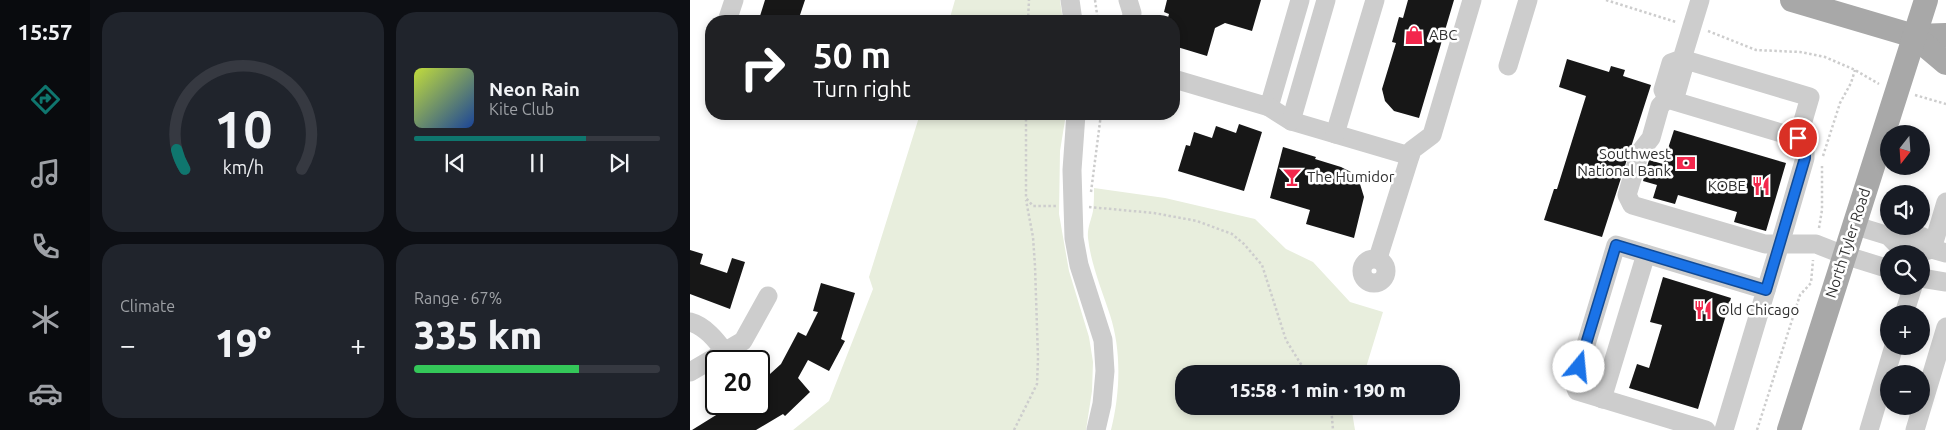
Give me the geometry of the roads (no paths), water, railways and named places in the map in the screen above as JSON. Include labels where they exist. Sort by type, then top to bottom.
[{"type":"main road","points":[[1792,0],[1914,36],[1946,35]]},
{"type":"main road","name":"North Tyler Road","points":[[1789,430],[1926,0]]},
{"type":"main road","points":[[1914,36],[1946,63]]},
{"type":"street","points":[[729,15],[734,0]]},
{"type":"street","points":[[1070,0],[1072,15]]},
{"type":"street","points":[[1128,0],[1132,15]]},
{"type":"street","points":[[1269,107],[1300,0]]},
{"type":"street","points":[[1291,121],[1326,0]]},
{"type":"street","points":[[1335,134],[1375,0]]},
{"type":"street","points":[[1378,258],[1412,150],[1432,135],[1472,0]]},
{"type":"street","points":[[1508,66],[1528,0]]},
{"type":"street","points":[[1700,0],[1682,59],[1684,66],[1676,94],[1660,106],[1651,138],[1640,152],[1627,195],[1632,204],[1765,244],[1816,244],[1880,266]]},
{"type":"street","points":[[1682,59],[1810,97],[1798,138]]},
{"type":"street","points":[[1180,81],[1269,107],[1291,121],[1410,156]]},
{"type":"street","points":[[1667,99],[1798,138],[1805,145],[1805,158],[1724,430]]},
{"type":"street","points":[[1076,120],[1072,170],[1085,204],[1074,238],[1079,265],[1103,340],[1105,371],[1102,404],[1096,430]]},
{"type":"street","points":[[1939,251],[1946,202]]},
{"type":"street","points":[[1853,225],[1889,236],[1905,232],[1923,237],[1939,251]]},
{"type":"street","points":[[1706,430],[1577,391],[1574,384],[1616,245],[1766,290]]},
{"type":"street","points":[[1602,399],[1646,254]]},
{"type":"street","points":[[1930,279],[1946,282]]},
{"type":"street","points":[[729,350],[744,341],[768,296]]},
{"type":"street","points":[[690,322],[696,323],[712,336],[724,350]]},
{"type":"street","points":[[1914,430],[1946,327]]},
{"type":"street","points":[[1869,430],[1891,355]]},
{"type":"street","points":[[690,372],[705,364]]},
{"type":"place","name":"ABC","points":[[1414,35]]},
{"type":"place","name":"Southwest National Bank","points":[[1686,163]]},
{"type":"place","name":"The Humidor","points":[[1292,177]]},
{"type":"place","name":"KOBE","points":[[1761,186]]},
{"type":"place","name":"Old Chicago","points":[[1703,310]]}]
